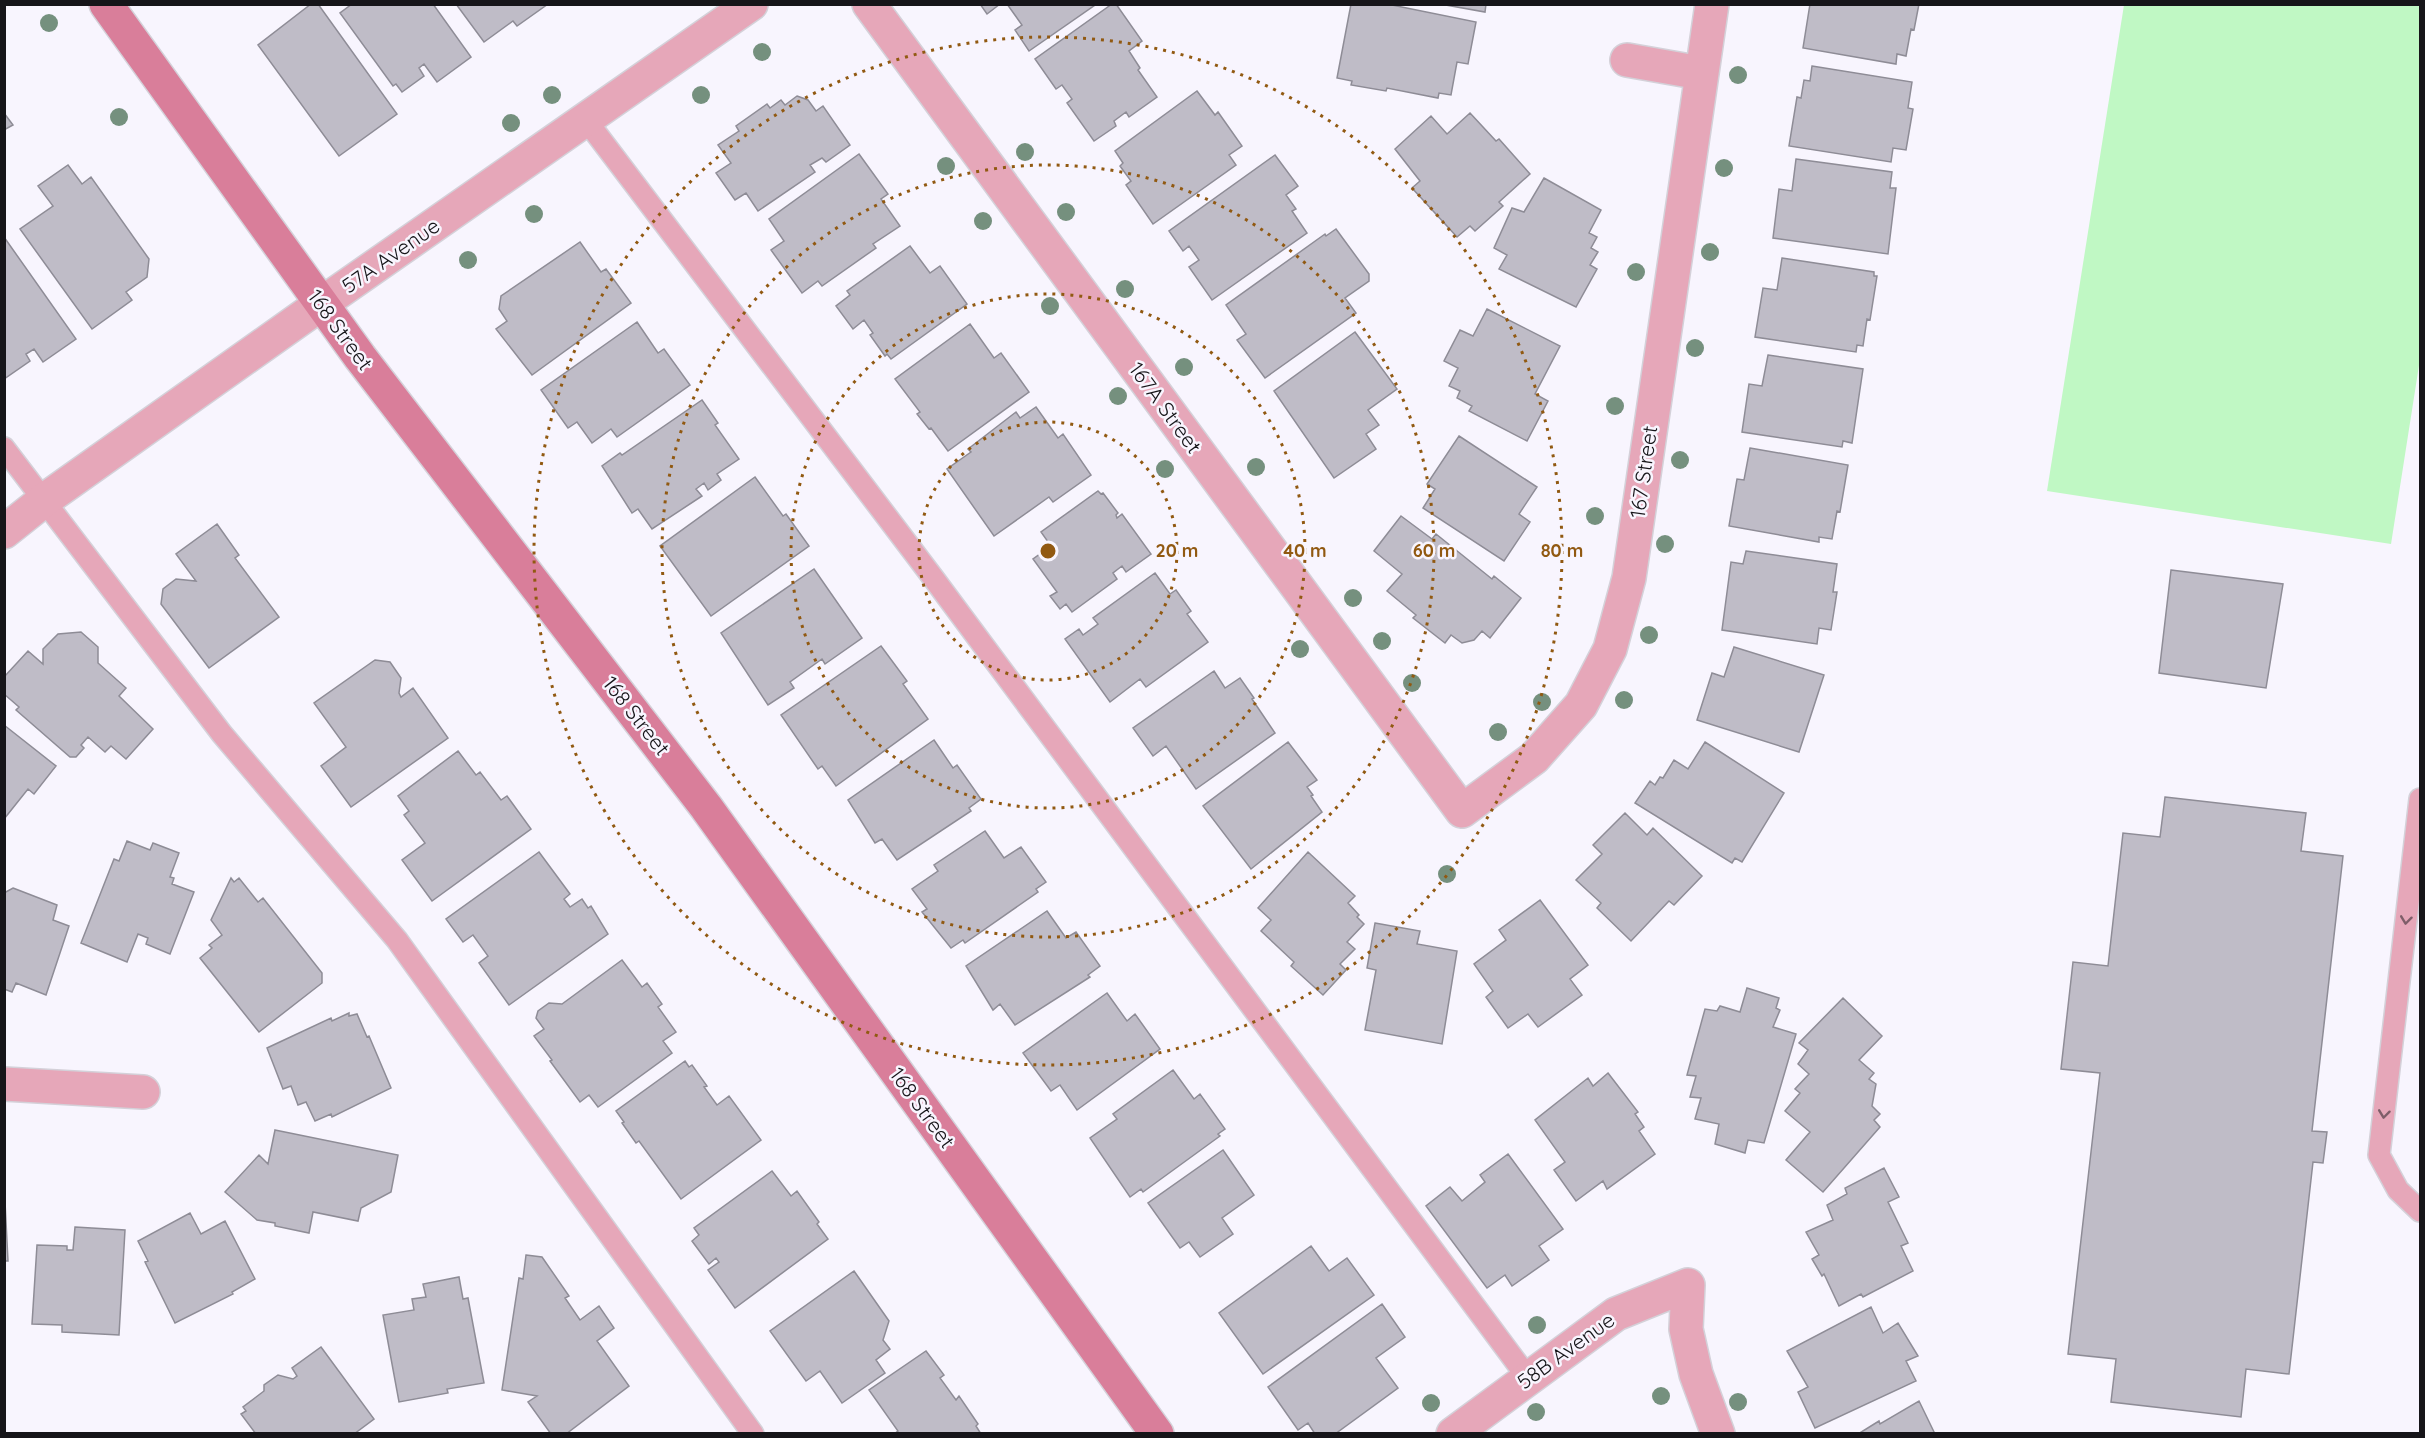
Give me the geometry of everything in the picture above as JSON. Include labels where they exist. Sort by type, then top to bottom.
[{"type":"main road","name":"168 Street","points":[[106,4],[321,304],[706,807],[1157,1434]]},
{"type":"street","name":"57A Avenue","points":[[4,532],[43,501],[321,304],[751,4]]},
{"type":"street","name":"167A Street","points":[[869,4],[1462,811]]},
{"type":"street","name":"167 Street","points":[[1462,811],[1534,758],[1581,705],[1610,649],[1629,578],[1712,4]]},
{"type":"street","points":[[1627,60],[1701,73]]},
{"type":"street","points":[[4,1084],[143,1092]]},
{"type":"street","name":"58B Avenue","points":[[1453,1434],[1616,1314],[1688,1285],[1686,1329],[1696,1374],[1718,1434]]},
{"type":"lane","points":[[586,120],[941,589],[1528,1378]]},
{"type":"lane","points":[[4,448],[222,734],[396,940],[753,1434]]},
{"type":"lane","points":[[2421,799],[2379,1155],[2398,1190],[2421,1211]]},
{"type":"green space","points":[[2124,5],[2420,5],[2420,359],[2391,544],[2047,491]]},
{"type":"building","points":[[311,4],[318,4],[397,114],[339,156],[258,45]]},
{"type":"building","points":[[352,4],[433,4],[471,57],[437,82],[424,64],[419,68],[424,76],[402,92],[396,84],[393,86],[340,13]]},
{"type":"building","points":[[456,4],[548,4],[517,26],[513,21],[484,42]]},
{"type":"building","points":[[980,4],[1000,4],[987,14]]},
{"type":"building","points":[[1007,4],[1095,5],[1029,51],[1015,30],[1022,25]]},
{"type":"building","points":[[1112,4],[1116,4],[1142,41],[1129,51],[1140,68],[1138,70],[1157,97],[1129,117],[1126,112],[1114,121],[1116,126],[1094,141],[1067,103],[1072,99],[1062,85],[1056,89],[1035,59]]},
{"type":"building","points":[[1351,4],[1387,4],[1476,22],[1468,64],[1457,62],[1451,95],[1439,93],[1438,98],[1387,88],[1386,91],[1351,85],[1352,81],[1337,78]]},
{"type":"building","points":[[1440,4],[1486,4],[1485,12]]},
{"type":"building","points":[[1810,4],[1919,4],[1906,56],[1897,54],[1896,64],[1803,48]]},
{"type":"building","points":[[1812,66],[1912,82],[1908,108],[1913,109],[1906,150],[1893,148],[1891,162],[1789,146],[1797,97],[1801,98],[1804,80],[1810,81]]},
{"type":"building","points":[[1197,91],[1215,115],[1218,112],[1242,146],[1229,155],[1236,165],[1153,224],[1126,185],[1131,181],[1120,166],[1123,163],[1115,151]]},
{"type":"building","points":[[797,96],[808,100],[816,111],[823,106],[850,145],[826,162],[822,158],[810,165],[815,172],[758,211],[746,193],[735,200],[716,173],[731,163],[718,145],[739,131],[736,126],[767,104],[770,108],[781,100],[785,105]]},
{"type":"building","points":[[4,113],[13,125],[4,130]]},
{"type":"building","points":[[1470,113],[1496,141],[1499,139],[1530,174],[1499,202],[1503,206],[1475,231],[1470,226],[1457,237],[1412,188],[1420,181],[1395,149],[1431,116],[1447,134]]},
{"type":"building","points":[[859,154],[888,194],[881,199],[900,226],[873,244],[876,248],[822,286],[818,281],[802,293],[771,250],[784,241],[769,219]]},
{"type":"building","points":[[1275,155],[1298,186],[1286,195],[1296,209],[1292,211],[1307,233],[1212,300],[1189,267],[1199,260],[1189,246],[1183,251],[1169,231]]},
{"type":"building","points":[[1796,159],[1892,172],[1890,188],[1896,188],[1888,254],[1773,238],[1779,189],[1792,191]]},
{"type":"building","points":[[68,165],[82,184],[91,177],[149,259],[147,277],[126,292],[132,300],[92,329],[20,229],[53,206],[38,186]]},
{"type":"building","points":[[1544,178],[1601,210],[1589,233],[1597,237],[1591,248],[1598,252],[1590,265],[1597,269],[1576,307],[1499,269],[1507,255],[1494,248],[1512,208],[1524,212]]},
{"type":"building","points":[[1336,229],[1369,274],[1369,281],[1345,298],[1356,313],[1265,378],[1237,340],[1246,334],[1226,305],[1325,234],[1326,236]]},
{"type":"building","points":[[4,237],[76,339],[43,362],[34,349],[26,354],[30,361],[4,379]]},
{"type":"building","points":[[580,242],[601,272],[606,269],[631,303],[532,375],[496,329],[507,321],[499,309],[501,296]]},
{"type":"building","points":[[910,246],[930,273],[940,266],[967,304],[891,359],[887,354],[885,356],[870,335],[873,333],[864,320],[853,329],[836,306],[850,295],[847,291]]},
{"type":"building","points":[[1782,258],[1874,272],[1874,276],[1877,276],[1870,320],[1867,319],[1863,346],[1857,345],[1856,352],[1755,337],[1763,288],[1777,290]]},
{"type":"building","points":[[1487,309],[1560,346],[1535,394],[1548,401],[1527,441],[1469,411],[1472,406],[1457,398],[1460,391],[1449,386],[1458,368],[1444,361],[1460,330],[1473,336]]},
{"type":"building","points":[[637,322],[658,353],[664,349],[690,385],[617,437],[611,429],[592,443],[577,422],[568,428],[541,390]]},
{"type":"building","points":[[970,324],[994,358],[1001,353],[1029,392],[948,451],[917,414],[920,412],[895,379]]},
{"type":"building","points":[[1355,332],[1397,389],[1368,410],[1379,425],[1366,434],[1376,449],[1334,478],[1274,391]]},
{"type":"building","points":[[1768,355],[1863,369],[1852,443],[1843,441],[1842,447],[1742,432],[1749,384],[1762,386]]},
{"type":"building","points":[[702,400],[718,423],[715,425],[739,459],[717,474],[721,480],[708,490],[704,483],[696,489],[702,496],[652,529],[638,509],[632,513],[602,466],[620,453],[622,455]]},
{"type":"building","points":[[1036,407],[1058,438],[1063,434],[1091,475],[1053,502],[1049,497],[994,536],[947,469],[971,452],[968,449],[1016,412],[1020,418]]},
{"type":"building","points":[[1459,436],[1537,487],[1519,514],[1530,522],[1504,561],[1423,508],[1435,489],[1427,484]]},
{"type":"building","points":[[1750,448],[1848,465],[1840,512],[1837,511],[1832,539],[1819,537],[1819,542],[1729,526],[1737,479],[1744,480]]},
{"type":"building","points":[[755,477],[783,516],[786,514],[809,546],[711,616],[660,546]]},
{"type":"building","points":[[1098,491],[1103,493],[1118,513],[1117,518],[1122,514],[1151,554],[1126,572],[1122,566],[1113,573],[1117,579],[1072,612],[1066,604],[1060,609],[1050,596],[1057,592],[1033,559],[1051,546],[1041,532]]},
{"type":"building","points":[[1401,516],[1432,539],[1436,534],[1492,579],[1494,576],[1521,598],[1490,638],[1482,631],[1474,640],[1462,643],[1451,635],[1445,643],[1413,618],[1416,615],[1387,591],[1402,574],[1374,551]]},
{"type":"building","points":[[217,524],[239,555],[235,558],[279,617],[209,668],[161,604],[163,589],[176,579],[196,581],[176,554]]},
{"type":"building","points":[[1746,551],[1837,564],[1833,592],[1837,592],[1831,630],[1819,628],[1817,644],[1722,630],[1731,562],[1743,564]]},
{"type":"building","points":[[814,569],[862,638],[825,664],[822,659],[790,682],[794,688],[768,705],[721,633]]},
{"type":"building","points":[[2171,570],[2283,584],[2266,688],[2159,673]]},
{"type":"building","points":[[1155,573],[1170,594],[1176,590],[1191,611],[1187,614],[1208,642],[1146,687],[1140,679],[1110,702],[1065,639],[1079,629],[1083,635],[1098,624],[1093,618]]},
{"type":"building","points":[[81,632],[98,647],[98,663],[126,688],[119,696],[153,729],[126,759],[111,746],[105,752],[88,737],[81,745],[84,748],[76,757],[70,757],[16,710],[19,707],[4,694],[4,677],[28,651],[43,664],[43,649],[58,634]]},
{"type":"building","points":[[881,646],[907,681],[903,684],[928,719],[836,786],[822,766],[818,769],[781,715]]},
{"type":"building","points":[[1734,647],[1824,675],[1799,752],[1697,720],[1712,673],[1724,677]]},
{"type":"building","points":[[375,660],[390,662],[401,678],[399,693],[401,697],[413,688],[448,738],[351,807],[321,766],[346,747],[314,703]]},
{"type":"building","points":[[1214,671],[1225,688],[1240,678],[1275,733],[1196,789],[1166,746],[1153,756],[1133,728]]},
{"type":"building","points":[[4,725],[56,766],[34,794],[28,789],[4,819]]},
{"type":"building","points":[[934,740],[953,768],[957,765],[981,799],[969,808],[971,811],[897,860],[882,839],[875,843],[848,800]]},
{"type":"building","points":[[1288,742],[1317,780],[1307,787],[1322,812],[1251,869],[1203,806]]},
{"type":"building","points":[[1705,742],[1784,793],[1742,862],[1735,858],[1732,863],[1635,803],[1650,781],[1655,785],[1660,777],[1663,778],[1674,760],[1688,769]]},
{"type":"building","points":[[458,751],[476,775],[480,772],[501,800],[507,796],[531,829],[432,901],[402,860],[425,843],[404,815],[409,811],[398,796]]},
{"type":"building","points":[[2165,797],[2306,813],[2301,851],[2343,856],[2312,1131],[2327,1132],[2323,1163],[2313,1162],[2289,1374],[2246,1369],[2241,1417],[2111,1402],[2116,1359],[2068,1354],[2100,1073],[2061,1069],[2073,962],[2108,966],[2123,833],[2160,837]]},
{"type":"building","points":[[1625,813],[1647,835],[1653,828],[1702,876],[1674,905],[1669,901],[1631,941],[1597,908],[1601,903],[1576,880],[1602,854],[1593,845]]},
{"type":"building","points":[[985,831],[1004,858],[1021,847],[1046,882],[1036,889],[1038,892],[965,943],[963,940],[951,948],[922,912],[927,909],[912,889],[938,871],[934,865]]},
{"type":"building","points":[[127,841],[150,850],[153,843],[179,853],[170,877],[174,878],[172,884],[194,892],[170,954],[146,944],[148,938],[138,934],[127,962],[81,943],[114,859],[119,861]]},
{"type":"building","points":[[539,852],[570,894],[564,899],[570,907],[582,899],[588,908],[591,906],[608,934],[509,1005],[479,963],[488,956],[473,935],[463,942],[446,919]]},
{"type":"building","points":[[1308,852],[1355,896],[1348,903],[1364,924],[1347,942],[1355,949],[1340,964],[1346,970],[1323,995],[1291,966],[1294,962],[1261,931],[1271,920],[1258,908]]},
{"type":"building","points":[[231,878],[234,882],[239,878],[258,902],[263,898],[322,973],[322,983],[259,1032],[200,958],[212,948],[209,945],[222,935],[211,920]]},
{"type":"building","points":[[13,888],[57,905],[53,920],[69,926],[46,995],[16,983],[12,992],[4,989],[4,893]]},
{"type":"building","points":[[1540,900],[1588,965],[1570,979],[1582,995],[1538,1027],[1528,1014],[1508,1028],[1486,997],[1493,991],[1474,964],[1506,940],[1499,930]]},
{"type":"building","points":[[1047,911],[1066,938],[1076,932],[1100,966],[1088,975],[1090,977],[1015,1025],[1000,1004],[993,1010],[966,966]]},
{"type":"building","points":[[1375,923],[1420,931],[1417,944],[1457,951],[1442,1044],[1365,1030],[1376,970],[1367,968]]},
{"type":"building","points":[[622,960],[642,987],[647,983],[662,1004],[658,1007],[676,1032],[663,1041],[672,1053],[598,1107],[589,1095],[580,1102],[550,1061],[552,1060],[534,1036],[544,1029],[536,1018],[538,1011],[549,1003],[562,1004]]},
{"type":"building","points":[[1747,988],[1779,998],[1776,1008],[1780,1010],[1773,1027],[1796,1034],[1764,1143],[1748,1140],[1745,1153],[1715,1144],[1719,1124],[1695,1119],[1701,1098],[1690,1097],[1696,1076],[1687,1075],[1705,1009],[1717,1011],[1720,1006],[1740,1012]]},
{"type":"building","points":[[1107,993],[1127,1021],[1135,1014],[1160,1049],[1077,1110],[1060,1085],[1051,1091],[1023,1053]]},
{"type":"building","points":[[1843,998],[1882,1036],[1859,1060],[1874,1073],[1869,1079],[1876,1084],[1872,1106],[1880,1114],[1874,1120],[1880,1127],[1823,1192],[1786,1160],[1810,1132],[1785,1111],[1800,1093],[1795,1089],[1809,1074],[1798,1064],[1808,1050],[1799,1043]]},
{"type":"building","points":[[349,1013],[349,1016],[357,1014],[391,1088],[332,1117],[331,1114],[315,1121],[306,1102],[298,1105],[291,1086],[283,1089],[267,1048],[331,1018],[332,1021]]},
{"type":"building","points":[[685,1061],[689,1067],[692,1065],[717,1105],[729,1096],[761,1140],[681,1199],[639,1141],[636,1143],[616,1111]]},
{"type":"building","points":[[1173,1070],[1194,1099],[1200,1094],[1225,1129],[1218,1134],[1220,1136],[1143,1192],[1141,1189],[1130,1197],[1090,1138],[1117,1119],[1113,1114]]},
{"type":"building","points":[[1608,1073],[1638,1112],[1635,1114],[1644,1127],[1639,1131],[1655,1154],[1607,1189],[1603,1181],[1576,1201],[1554,1170],[1565,1162],[1535,1120],[1588,1078],[1593,1086]]},
{"type":"building","points":[[275,1130],[398,1155],[391,1192],[361,1208],[358,1221],[313,1212],[309,1233],[257,1220],[225,1192],[259,1155],[268,1164]]},
{"type":"building","points":[[1223,1150],[1254,1195],[1222,1218],[1233,1234],[1200,1257],[1189,1242],[1180,1248],[1148,1203]]},
{"type":"building","points":[[1508,1154],[1563,1229],[1539,1246],[1549,1260],[1512,1286],[1505,1275],[1487,1288],[1426,1206],[1450,1187],[1462,1201],[1485,1182],[1480,1175]]},
{"type":"building","points":[[1884,1168],[1899,1197],[1888,1202],[1908,1243],[1901,1246],[1913,1271],[1863,1297],[1861,1294],[1839,1306],[1824,1274],[1822,1276],[1812,1259],[1819,1255],[1806,1232],[1833,1220],[1827,1205],[1847,1194],[1845,1188]]},
{"type":"building","points":[[772,1171],[791,1196],[797,1191],[828,1239],[735,1308],[708,1270],[719,1262],[716,1258],[709,1264],[692,1241],[699,1235],[694,1228]]},
{"type":"building","points":[[4,1182],[8,1261],[4,1261]]},
{"type":"building","points":[[190,1213],[201,1234],[225,1221],[255,1279],[232,1292],[233,1294],[175,1323],[145,1262],[148,1261],[138,1241]]},
{"type":"building","points":[[75,1227],[125,1230],[119,1335],[62,1332],[62,1325],[32,1324],[37,1245],[67,1246],[67,1250],[73,1250]]},
{"type":"building","points":[[1311,1246],[1329,1271],[1347,1258],[1374,1295],[1263,1374],[1219,1313]]},
{"type":"building","points":[[526,1255],[542,1257],[569,1296],[565,1298],[580,1320],[599,1306],[614,1328],[597,1341],[629,1386],[566,1434],[551,1434],[528,1402],[537,1396],[502,1390],[519,1278],[523,1279]]},
{"type":"building","points":[[854,1271],[889,1321],[883,1340],[890,1349],[876,1360],[885,1373],[842,1403],[820,1371],[806,1381],[770,1331]]},
{"type":"building","points":[[459,1277],[463,1299],[468,1298],[484,1383],[447,1389],[448,1393],[399,1402],[383,1315],[414,1310],[412,1299],[426,1297],[423,1284]]},
{"type":"building","points":[[1382,1304],[1405,1337],[1376,1358],[1398,1388],[1335,1434],[1315,1434],[1308,1423],[1298,1430],[1268,1387]]},
{"type":"building","points":[[1871,1307],[1883,1333],[1898,1323],[1918,1356],[1906,1361],[1916,1381],[1815,1428],[1798,1392],[1808,1387],[1787,1351]]},
{"type":"building","points":[[321,1347],[374,1419],[354,1434],[256,1434],[241,1414],[246,1411],[243,1407],[264,1391],[264,1385],[278,1375],[293,1379],[297,1376],[292,1368]]},
{"type":"building","points":[[926,1351],[944,1375],[940,1378],[956,1400],[959,1396],[978,1424],[976,1426],[981,1434],[894,1434],[898,1431],[869,1390]]},
{"type":"building","points":[[1919,1401],[1935,1434],[1858,1434],[1879,1421],[1880,1424]]}]
